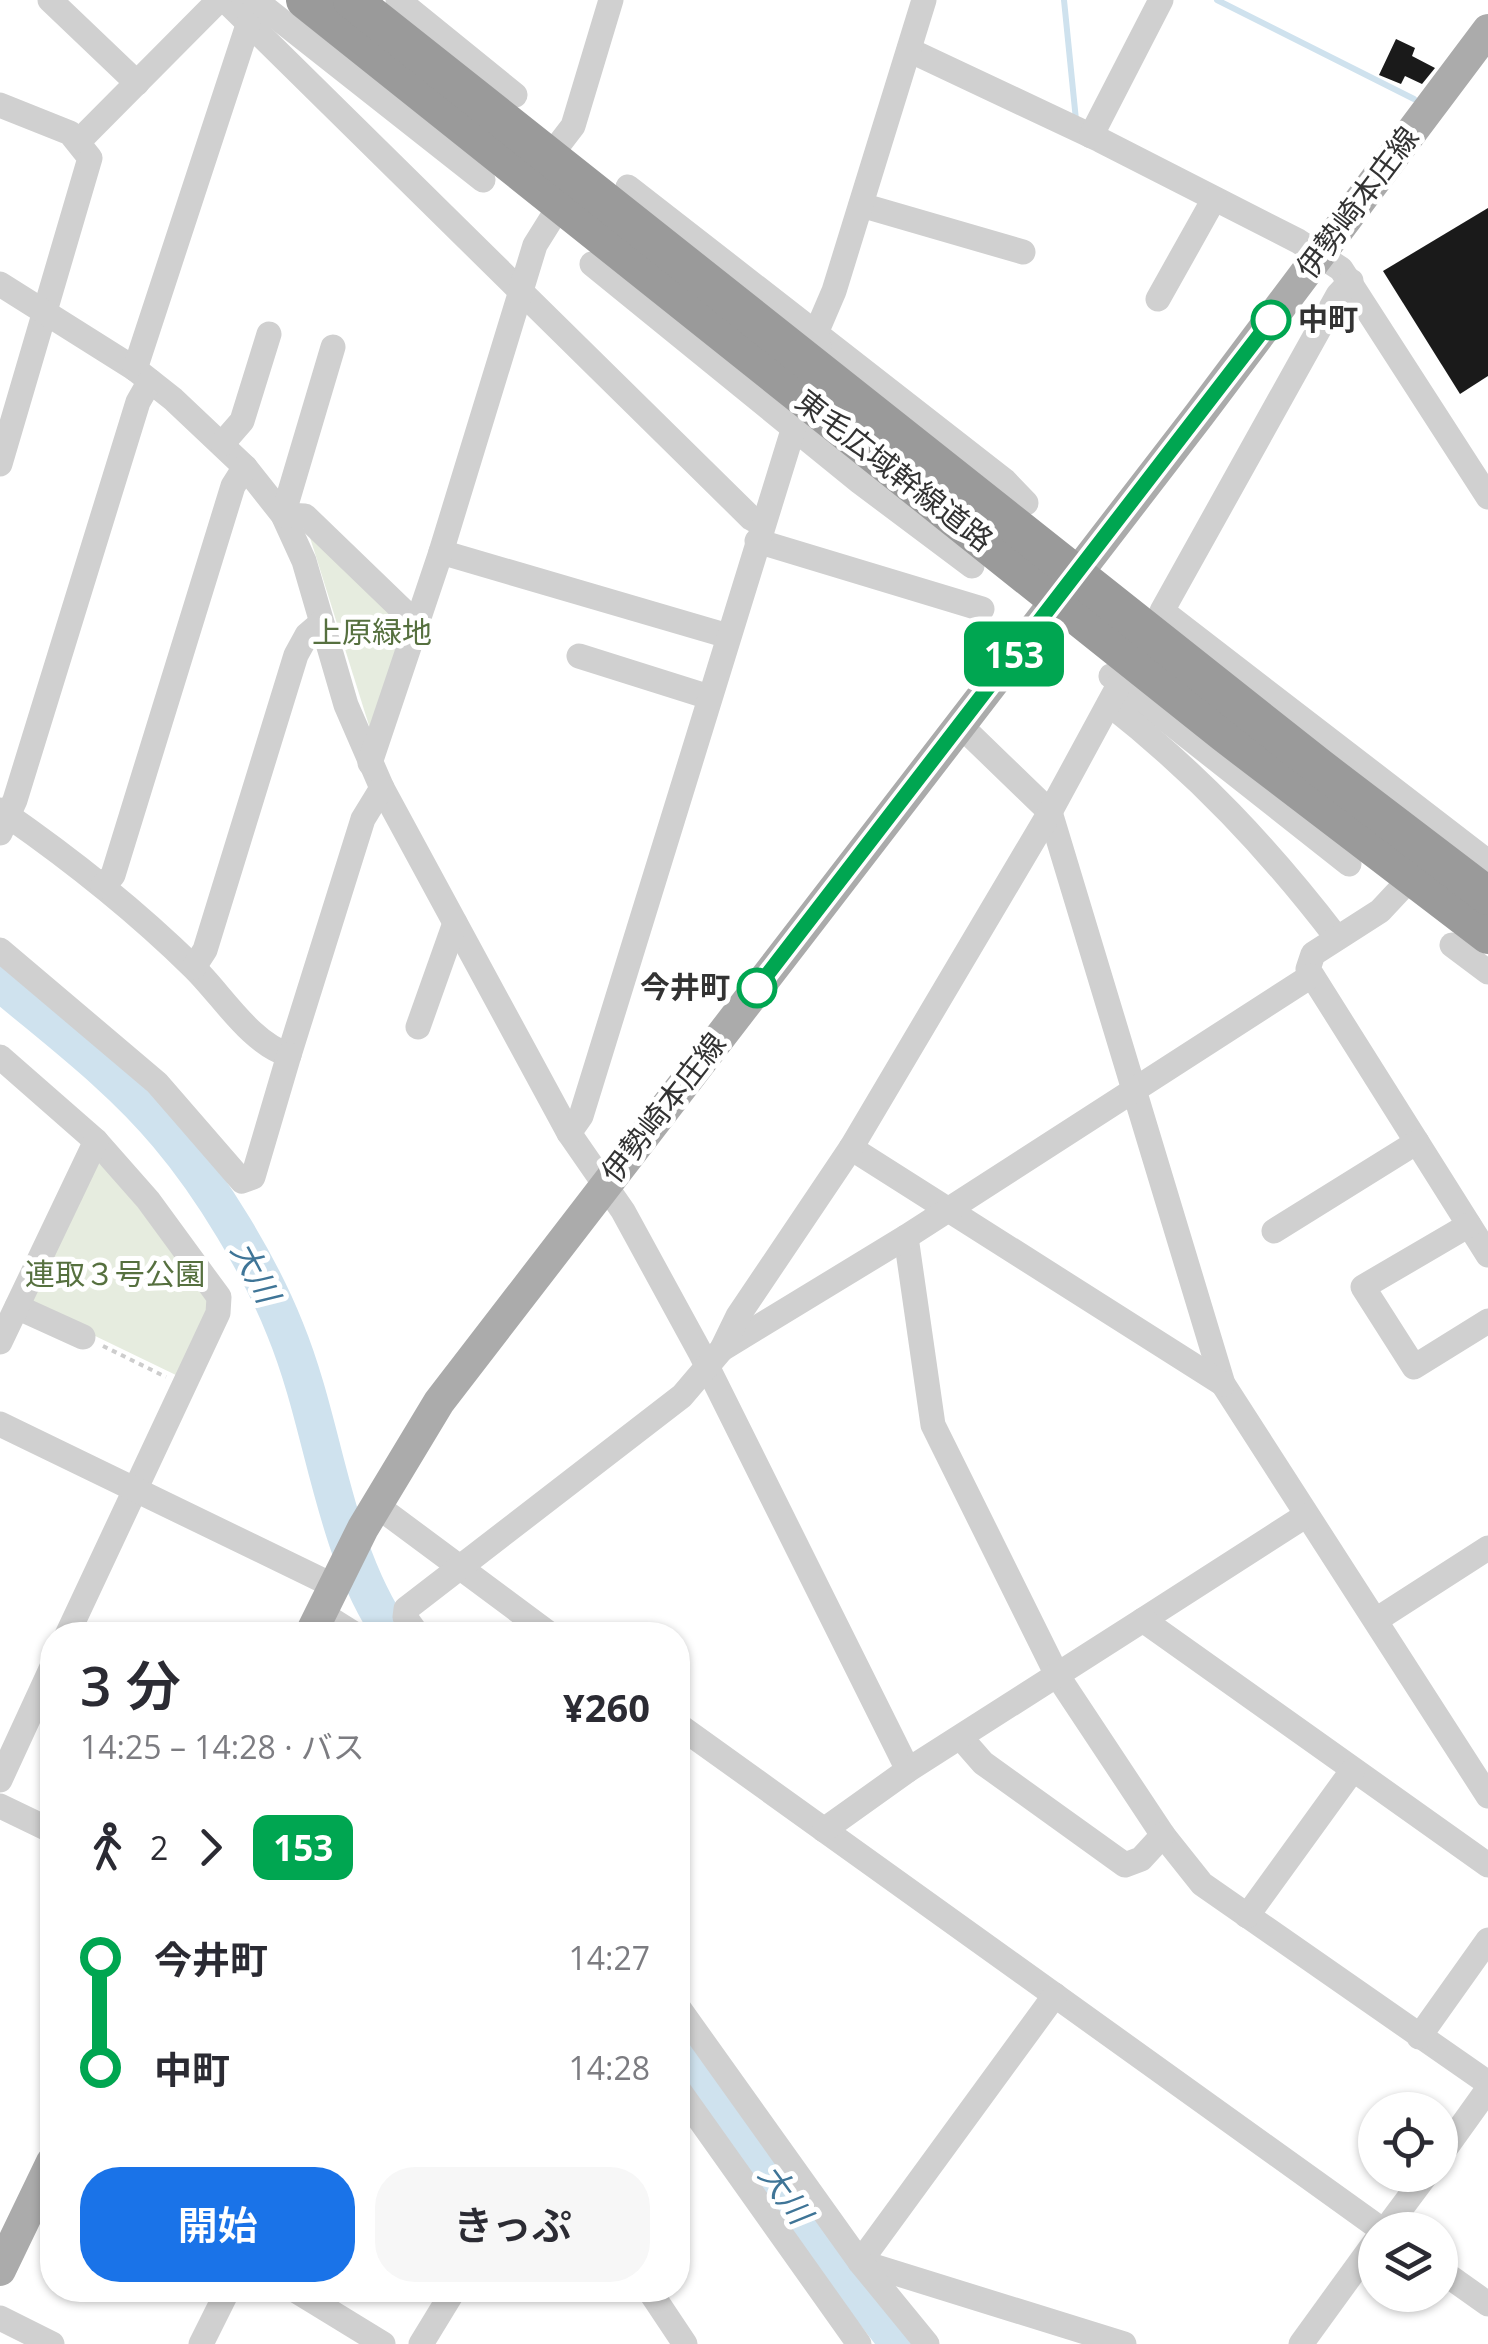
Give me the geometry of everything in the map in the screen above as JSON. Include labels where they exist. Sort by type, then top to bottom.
[{"type":"highway","name":"東毛広域幹線道路","points":[[304,0],[941,507],[1067,587],[1236,682],[1422,866],[1470,940]]},
{"type":"highway","name":"東毛広域幹線道路","points":[[375,5],[550,156],[827,375],[1067,587],[1225,734],[1269,768],[1422,866],[1488,896]]},
{"type":"main road","name":"伊勢崎本庄線","points":[[326,1604],[369,1516],[439,1402],[1067,587],[1488,30]]},
{"type":"main road","points":[[0,2270],[40,2187]]},
{"type":"street","points":[[50,0],[138,83]]},
{"type":"street","points":[[80,140],[222,0],[252,12],[374,94],[483,180]]},
{"type":"street","points":[[550,156],[573,126],[611,0]]},
{"type":"street","points":[[827,375],[816,333],[861,205],[924,0]]},
{"type":"street","points":[[1091,136],[1161,0]]},
{"type":"street","points":[[375,5],[515,96]]},
{"type":"street","points":[[252,12],[521,292],[751,518],[760,532],[982,609]]},
{"type":"street","points":[[252,12],[138,402],[3,820],[103,886],[194,967],[263,1041],[289,1055]]},
{"type":"street","points":[[909,50],[1091,136],[1319,254],[1351,281],[1488,497]]},
{"type":"street","points":[[374,94],[426,100]]},
{"type":"street","points":[[0,105],[80,140],[90,158],[2,449]]},
{"type":"street","points":[[628,187],[1004,480],[1026,503]]},
{"type":"street","points":[[1158,299],[1214,199]]},
{"type":"street","points":[[370,763],[418,625],[535,245],[560,205]]},
{"type":"street","points":[[861,205],[1023,252]]},
{"type":"street","points":[[677,256],[700,257],[739,271]]},
{"type":"street","points":[[592,264],[860,482],[972,566]]},
{"type":"street","points":[[1351,281],[1338,295],[1162,610],[1236,682],[1382,780],[1488,862]]},
{"type":"street","points":[[0,284],[143,375],[222,444],[283,514],[304,562],[370,763],[382,788],[568,1133],[623,1211],[714,1359],[908,1770]]},
{"type":"street","points":[[222,444],[242,422],[269,334]]},
{"type":"street","points":[[728,340],[747,388]]},
{"type":"street","points":[[283,514],[333,347]]},
{"type":"street","points":[[568,1133],[581,1116],[794,428]]},
{"type":"street","points":[[103,886],[112,876],[232,486],[245,467]]},
{"type":"street","points":[[860,482],[941,507]]},
{"type":"street","points":[[283,514],[306,516],[418,625]]},
{"type":"street","points":[[441,552],[728,636]]},
{"type":"street","points":[[194,967],[205,950],[296,655],[307,635],[322,623]]},
{"type":"street","points":[[579,656],[709,697]]},
{"type":"street","points":[[1113,688],[1177,730],[1349,864]]},
{"type":"street","points":[[409,1622],[406,1609],[682,1396],[714,1359],[738,1316],[851,1148],[1050,812],[1113,688]]},
{"type":"street","points":[[1113,688],[1169,751],[1272,854],[1337,938]]},
{"type":"street","points":[[960,725],[1050,812],[1224,1384],[1488,1796]]},
{"type":"street","points":[[1177,730],[1225,734]]},
{"type":"street","points":[[1319,767],[1382,780]]},
{"type":"street","points":[[1269,768],[1292,820]]},
{"type":"street","points":[[0,950],[157,1083],[242,1181],[253,1177],[363,818],[382,788]]},
{"type":"street","points":[[1422,866],[1380,910],[1308,960],[1312,976],[1488,1255]]},
{"type":"street","points":[[418,1027],[455,924]]},
{"type":"street","points":[[1470,940],[1488,972]]},
{"type":"street","points":[[714,1359],[1312,976]]},
{"type":"street","points":[[0,1058],[96,1142],[148,1200],[218,1298],[218,1312],[73,1622]]},
{"type":"street","points":[[0,1342],[96,1142]]},
{"type":"street","points":[[1274,1232],[1417,1142]]},
{"type":"street","points":[[851,1148],[1224,1384]]},
{"type":"street","points":[[1469,1225],[1363,1287],[1414,1367],[1488,1321]]},
{"type":"street","points":[[906,1237],[933,1424],[1057,1676],[1162,1835],[1202,1884],[1488,2086],[1458,2130]]},
{"type":"street","points":[[17,1307],[82,1337]]},
{"type":"street","points":[[0,1424],[134,1490],[326,1604],[343,1622]]},
{"type":"street","points":[[369,1516],[460,1570],[533,1622]]},
{"type":"street","points":[[824,1830],[908,1770],[1306,1516]]},
{"type":"street","points":[[1376,1620],[1488,1548]]},
{"type":"street","points":[[1143,1620],[1488,1865]]},
{"type":"street","points":[[0,1780],[40,1693]]},
{"type":"street","points":[[690,1734],[1359,2212]]},
{"type":"street","points":[[962,1739],[983,1763],[1125,1864],[1141,1859],[1162,1835]]},
{"type":"street","points":[[1248,1916],[1352,1771]]},
{"type":"street","points":[[0,1806],[40,1826]]},
{"type":"street","points":[[1419,2037],[1488,1940]]},
{"type":"street","points":[[860,2262],[1055,1995]]},
{"type":"street","points":[[690,2023],[860,2262],[927,2344]]},
{"type":"street","points":[[690,2105],[860,2344]]},
{"type":"street","points":[[1398,2212],[1413,2192]]},
{"type":"street","points":[[860,2262],[1106,2342]]},
{"type":"street","points":[[1301,2344],[1358,2265]]},
{"type":"street","points":[[1458,2283],[1488,2304]]},
{"type":"street","points":[[201,2344],[222,2302]]},
{"type":"street","points":[[315,2302],[383,2344]]},
{"type":"street","points":[[421,2344],[447,2302]]},
{"type":"street","points":[[658,2302],[684,2344]]},
{"type":"street","points":[[0,2318],[52,2344]]},
{"type":"path","points":[[82,1337],[184,1386]]},
{"type":"green space","name":"上原緑地","points":[[307,528],[409,625],[372,735]]},
{"type":"green space","name":"連取３号公園","points":[[96,1163],[106,1166],[209,1298],[212,1310],[180,1377],[29,1304]]},
{"type":"building","points":[[1396,39],[1415,48],[1412,56],[1435,68],[1422,84],[1405,76],[1401,84],[1379,75]]},
{"type":"building","points":[[1488,208],[1488,376],[1460,394],[1383,271]]},
{"type":"waterway","points":[[1064,0],[1076,120]]},
{"type":"waterway","points":[[1217,0],[1414,99]]},
{"type":"waterway","name":"大川","points":[[0,982],[130,1093],[185,1156],[234,1228],[285,1329],[342,1525],[372,1600],[385,1622]]},
{"type":"waterway","name":"大川","points":[[690,2057],[787,2199],[899,2344]]},
{"type":"bus line","name":"153","points":[[757,988],[1271,320]]},
{"type":"place","name":"中町","points":[[1271,320]]},
{"type":"place","name":"今井町","points":[[757,988]]}]
